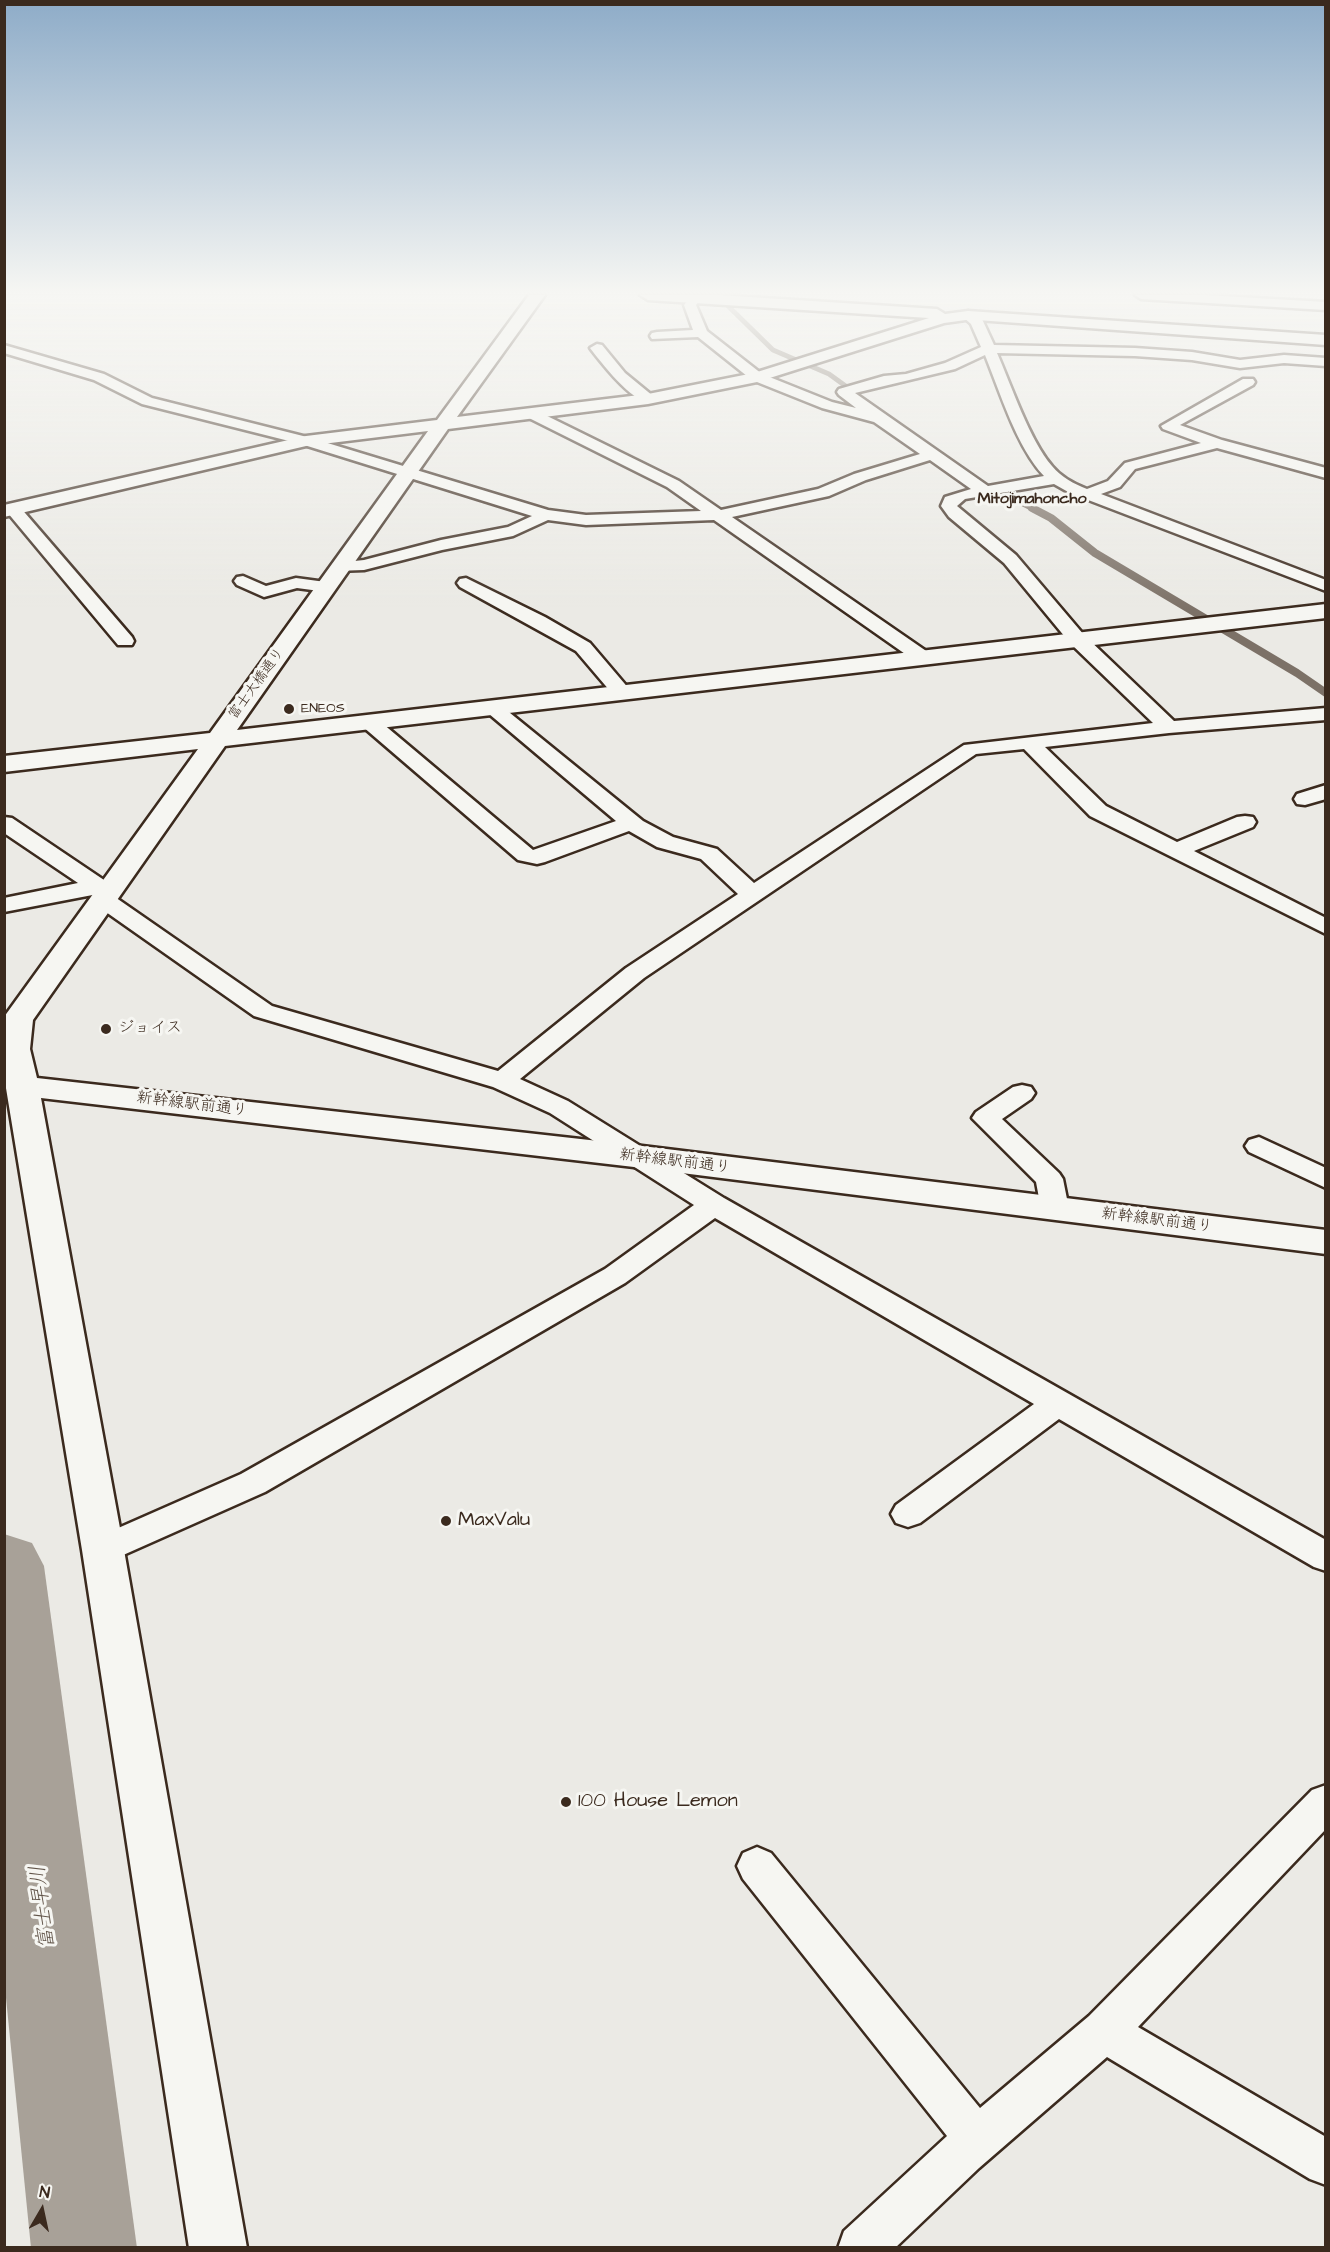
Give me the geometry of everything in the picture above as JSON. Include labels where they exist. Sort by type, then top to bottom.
[{"type":"street","points":[[145,400],[306,441],[546,514],[586,520],[720,514],[823,493],[860,477],[931,455]]},
{"type":"street","name":"富士大橋通り","points":[[218,2247],[103,1550],[23,1086],[14,1049],[18,1020],[105,891],[218,739],[460,400]]},
{"type":"street","points":[[125,641],[9,510],[306,441],[640,400]]},
{"type":"street","points":[[815,400],[879,419]]},
{"type":"street","points":[[854,400],[984,490]]},
{"type":"street","points":[[1011,400],[1044,467],[1056,479],[1087,494],[1326,586]]},
{"type":"street","points":[[1215,400],[1168,426],[1326,473]]},
{"type":"street","points":[[532,414],[673,484],[720,514],[926,659]]},
{"type":"street","points":[[1087,494],[1114,484],[1130,466],[1217,442]]},
{"type":"street","points":[[1056,479],[961,495],[951,500],[949,506],[955,514],[1010,559],[1077,639],[1169,727]]},
{"type":"street","points":[[341,567],[364,565],[441,545],[513,531],[546,514]]},
{"type":"street","points":[[243,581],[264,592],[296,583],[327,587]]},
{"type":"street","points":[[466,583],[583,647],[623,694]]},
{"type":"street","points":[[4,764],[1326,611]]},
{"type":"street","points":[[492,708],[631,823],[665,842],[709,854],[752,894]]},
{"type":"street","points":[[502,1081],[635,973],[971,749],[1169,727],[1321,718]]},
{"type":"street","points":[[369,722],[526,855],[537,857],[631,823]]},
{"type":"street","points":[[1028,742],[1098,811],[1326,927]]},
{"type":"street","points":[[1305,799],[1326,791]]},
{"type":"street","points":[[1175,851],[1245,822]]},
{"type":"street","points":[[4,824],[105,891],[263,1011],[502,1081],[559,1107],[714,1204],[1326,1557]]},
{"type":"street","points":[[4,905],[105,891]]},
{"type":"street","name":"新幹線駅前通り","points":[[23,1086],[634,1156],[1326,1242]]},
{"type":"street","points":[[1022,1093],[985,1118],[1049,1179],[1055,1209]]},
{"type":"street","points":[[1259,1146],[1326,1179]]},
{"type":"street","points":[[103,1550],[253,1483],[615,1276],[714,1204]]},
{"type":"street","points":[[908,1514],[1058,1402]]},
{"type":"street","points":[[861,2247],[978,2140],[1104,2031],[1326,1802]]},
{"type":"street","points":[[757,1866],[978,2140]]},
{"type":"street","points":[[1104,2031],[1326,2163]]},
{"type":"waterway","points":[[989,487],[1035,510]]},
{"type":"waterway","points":[[1032,508],[1051,518],[1095,553],[1297,673],[1326,693]]},
{"type":"waterway","name":"富士早川","points":[[4,1566],[84,2248]]},
{"type":"place","name":"ENEOS","points":[[289,709]]},
{"type":"place","name":"ジョイス","points":[[106,1029]]},
{"type":"place","name":"MaxValu","points":[[446,1521]]},
{"type":"place","name":"100 House Lemon","points":[[566,1802]]},
{"type":"district","name":"Mitojimahoncho","points":[[1032,500]]}]
